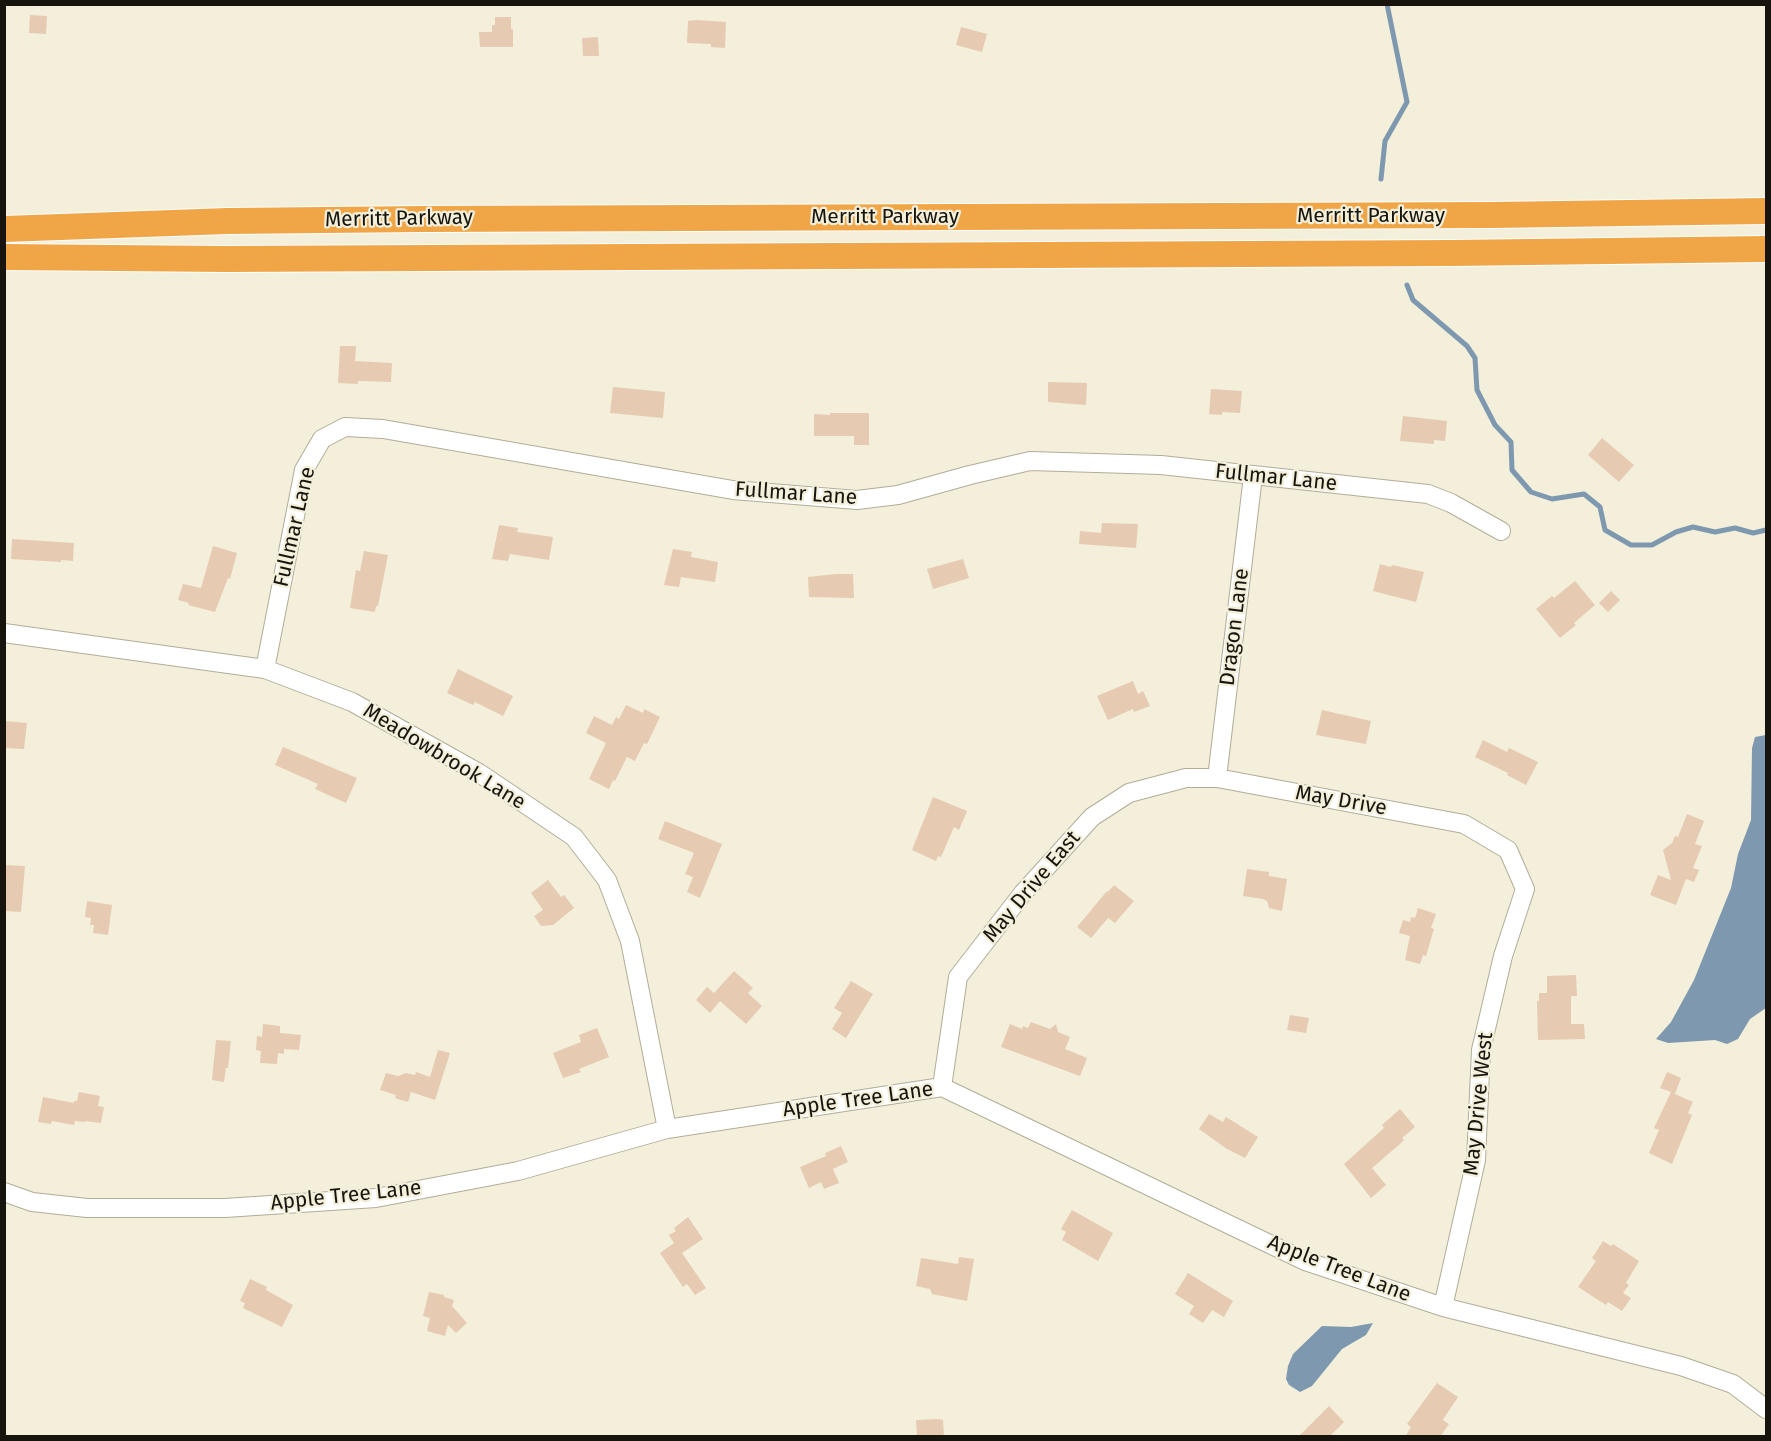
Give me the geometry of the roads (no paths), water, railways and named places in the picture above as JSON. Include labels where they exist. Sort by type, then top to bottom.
[{"type":"highway","points":[[1669,213],[1767,197]]},
{"type":"highway","name":"Merritt Parkway","points":[[4,230],[228,221],[1492,215],[1767,211]]},
{"type":"highway","name":"Merritt Parkway","points":[[4,256],[285,259],[1452,253],[1767,249]]},
{"type":"street","name":"Fullmar Lane","points":[[265,669],[304,470],[322,439],[345,427],[383,429],[733,490],[857,500],[898,495],[1030,461],[1161,465],[1428,494],[1451,503],[1501,531]]},
{"type":"street","name":"Dragon Lane","points":[[1217,778],[1253,476]]},
{"type":"street","name":"Meadowbrook Lane","points":[[4,633],[265,669],[352,702],[479,773],[574,837],[607,880],[630,941],[667,1129]]},
{"type":"street","name":"May Drive East","points":[[942,1087],[958,977],[1023,892],[1092,817],[1129,793],[1186,778],[1217,778]]},
{"type":"street","name":"May Drive","points":[[1217,778],[1464,824]]},
{"type":"street","name":"May Drive West","points":[[1443,1307],[1476,1160],[1481,1050],[1503,956],[1525,889],[1508,850],[1464,824]]},
{"type":"street","name":"Apple Tree Lane","points":[[4,1192],[32,1202],[87,1208],[225,1208],[376,1198],[518,1171],[667,1129],[942,1087],[1305,1261],[1443,1307],[1681,1366],[1733,1384],[1765,1404]]},
{"type":"water","points":[[1766,735],[1766,1008],[1750,1019],[1738,1039],[1727,1044],[1715,1040],[1668,1043],[1656,1039],[1671,1022],[1694,980],[1731,888],[1738,854],[1751,820],[1752,748],[1755,737]]},
{"type":"water","points":[[1373,1323],[1366,1335],[1342,1349],[1312,1386],[1300,1392],[1289,1385],[1286,1379],[1293,1354],[1322,1326],[1351,1327]]},
{"type":"waterway","points":[[1381,179],[1385,141],[1407,102],[1387,4]]},
{"type":"waterway","points":[[1407,285],[1413,300],[1467,346],[1475,358],[1477,390],[1495,425],[1511,442],[1512,470],[1531,492],[1552,499],[1584,494],[1600,507],[1605,530],[1631,545],[1652,545],[1676,532],[1693,527],[1715,532],[1735,528],[1753,533],[1766,530]]}]
